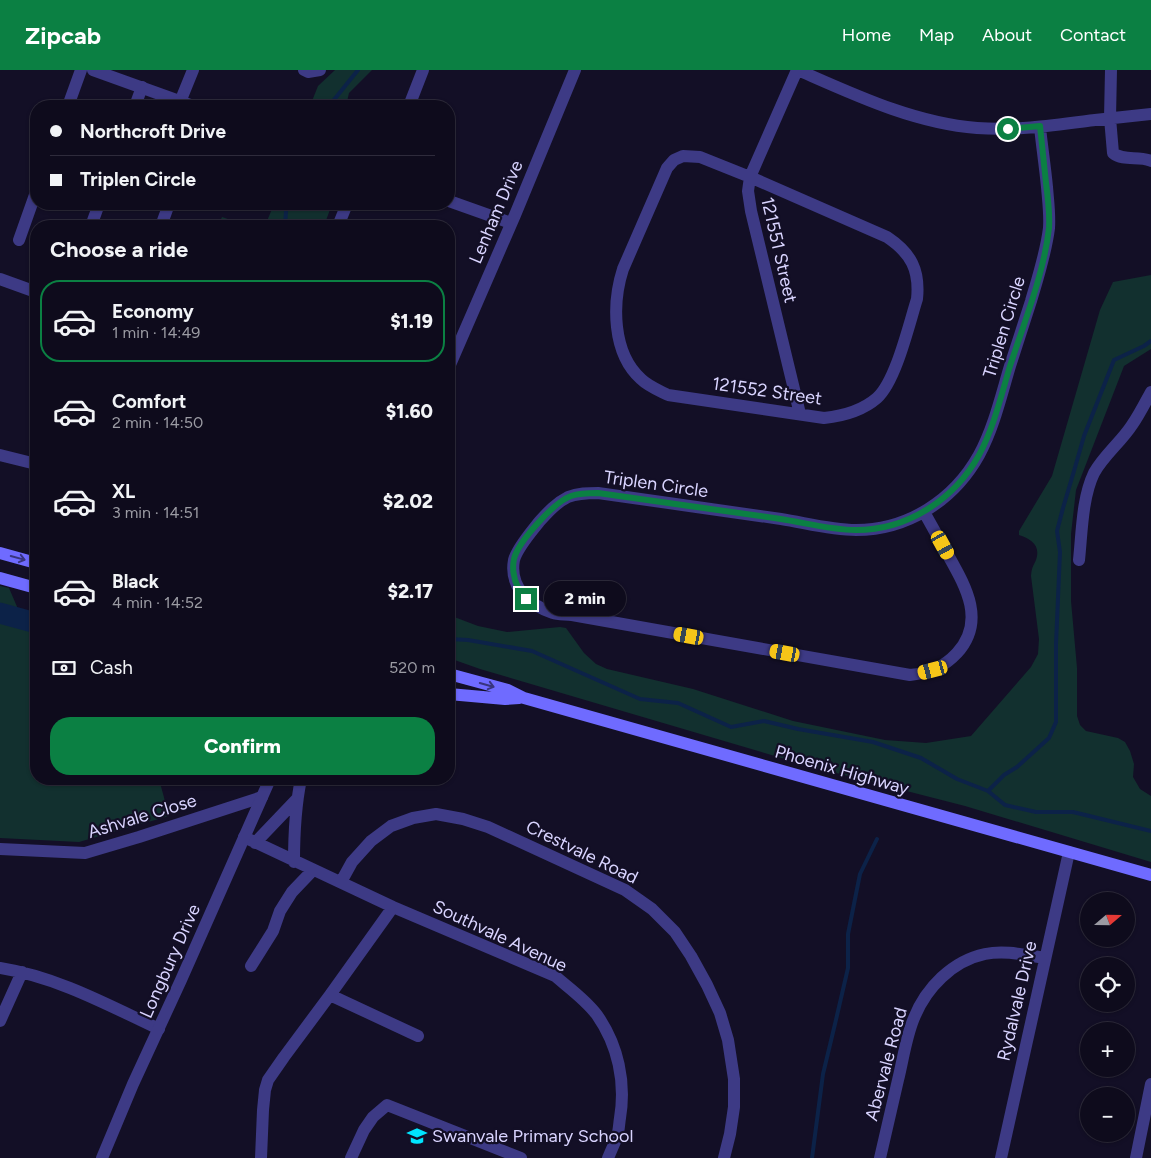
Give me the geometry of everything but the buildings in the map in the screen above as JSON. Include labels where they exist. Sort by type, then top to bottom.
[{"type":"main road","points":[[0,553],[30,561]]},
{"type":"main road","points":[[0,578],[30,586]]},
{"type":"main road","name":"Phoenix Highway","points":[[455,676],[508,690],[524,698],[1151,875]]},
{"type":"main road","name":"Phoenix Highway","points":[[455,695],[505,699],[524,698]]},
{"type":"street","points":[[70,100],[81,70]]},
{"type":"street","points":[[93,70],[175,100]]},
{"type":"street","points":[[181,100],[193,70]]},
{"type":"street","points":[[304,70],[308,72],[320,70]]},
{"type":"street","points":[[412,100],[423,70]]},
{"type":"street","name":"Lenham Drive","points":[[455,353],[575,70]]},
{"type":"street","points":[[797,70],[905,113],[943,123],[977,128],[1008,129],[1151,114]]},
{"type":"street","name":"121551 Street","points":[[797,70],[750,177],[748,191],[751,211],[800,414]]},
{"type":"street","points":[[1111,70],[1110,118],[1113,153],[1117,157],[1142,158],[1151,161]]},
{"type":"street","points":[[137,100],[142,88]]},
{"type":"street","name":"Triplen Circle","points":[[924,512],[968,592],[972,610],[970,630],[963,646],[945,663],[933,670],[920,674],[910,675],[554,613],[526,599],[517,587],[514,575],[514,558],[523,542],[535,527],[558,502],[570,496],[583,493],[598,493],[855,530],[887,526],[907,520],[924,512],[942,498],[958,484],[969,470],[991,428],[1038,280],[1046,249],[1049,226],[1049,204],[1040,126]]},
{"type":"street","name":"121552 Street","points":[[683,156],[692,156],[750,177],[887,237],[899,245],[910,257],[916,271],[917,299],[894,370],[885,389],[870,403],[840,416],[824,418],[800,414],[668,395],[640,379],[629,366],[621,349],[618,334],[616,296],[618,282],[667,168],[674,160],[683,156]]},
{"type":"street","points":[[455,203],[511,223]]},
{"type":"street","points":[[18,240],[30,208]]},
{"type":"street","points":[[0,279],[30,290]]},
{"type":"street","points":[[1079,560],[1085,501],[1094,473],[1132,426],[1151,392]]},
{"type":"street","points":[[0,455],[30,462]]},
{"type":"street","name":"Longbury Drive","points":[[102,1158],[133,1084],[250,840],[267,785]]},
{"type":"street","points":[[294,862],[294,831],[300,785]]},
{"type":"street","name":"Ashvale Close","points":[[0,849],[85,853],[262,797]]},
{"type":"street","points":[[250,840],[297,799]]},
{"type":"street","name":"Crestvale Road","points":[[342,882],[352,862],[371,841],[391,826],[414,818],[436,814],[463,819],[488,828],[625,890],[652,909],[675,932],[691,956],[720,1013],[728,1040],[734,1078],[734,1107],[724,1158]]},
{"type":"street","name":"Southvale Avenue","points":[[250,840],[393,907],[555,976],[577,994],[596,1015],[612,1042],[619,1065],[622,1110],[618,1135],[608,1158]]},
{"type":"street","name":"Rydalvale Drive","points":[[1001,1158],[1069,852]]},
{"type":"street","points":[[251,966],[273,931],[280,911],[292,892],[313,870]]},
{"type":"street","points":[[261,1158],[263,1104],[268,1080],[393,907]]},
{"type":"street","name":"Abervale Road","points":[[880,1158],[914,1018],[921,1003],[933,986],[946,973],[963,962],[984,954],[1002,952],[1045,958]]},
{"type":"street","points":[[0,968],[22,972],[73,989],[159,1029]]},
{"type":"street","points":[[0,1021],[22,972]]},
{"type":"street","points":[[330,995],[418,1036]]},
{"type":"street","points":[[1136,1158],[1147,1128],[1151,1084]]},
{"type":"street","points":[[351,1158],[364,1130],[387,1105],[521,1158]]},
{"type":"green space","points":[[335,70],[372,70],[349,93],[347,100],[312,100],[318,86]]},
{"type":"green space","points":[[272,210],[330,210],[326,220],[267,220]]},
{"type":"green space","points":[[1151,275],[1151,349],[1124,366],[1076,490],[1071,534],[1071,601],[1077,668],[1077,716],[1080,725],[1086,731],[1118,738],[1125,742],[1130,751],[1134,764],[1133,777],[1140,789],[1151,796],[1151,862],[965,806],[809,766],[455,660],[455,617],[478,626],[507,632],[560,627],[566,628],[584,653],[596,664],[607,669],[693,689],[793,721],[885,740],[926,743],[971,736],[1031,667],[1038,654],[1039,639],[1031,576],[1037,550],[1034,543],[1019,535],[1019,531],[1052,476],[1100,310],[1113,282]]},
{"type":"green space","points":[[0,586],[9,588],[18,609],[30,612],[30,785],[161,785],[169,816],[79,842],[0,838]]},
{"type":"waterway","points":[[334,100],[358,70]]},
{"type":"waterway","points":[[285,220],[286,210]]},
{"type":"waterway","points":[[988,791],[1004,775],[1017,767],[1049,738],[1056,722],[1056,644],[1060,552],[1057,531],[1084,436],[1114,360],[1151,341]]},
{"type":"waterway","points":[[0,613],[30,621]]},
{"type":"waterway","points":[[455,639],[532,651],[640,699],[678,703],[731,727],[764,721],[873,742],[921,758],[957,779],[988,791],[1005,805],[1036,812],[1073,812],[1151,831]]},
{"type":"waterway","points":[[812,1158],[823,1074],[848,968],[848,934],[860,874],[877,839]]},
{"type":"place","name":"Swanvale Primary School","points":[[417,1136]]},
{"type":"route","points":[[526,599],[517,587],[514,575],[514,558],[523,542],[547,513],[558,502],[570,496],[583,493],[598,493],[855,530],[887,526],[907,520],[924,512],[958,484],[979,454],[991,428],[1046,249],[1049,204],[1040,126],[1008,129]]}]
